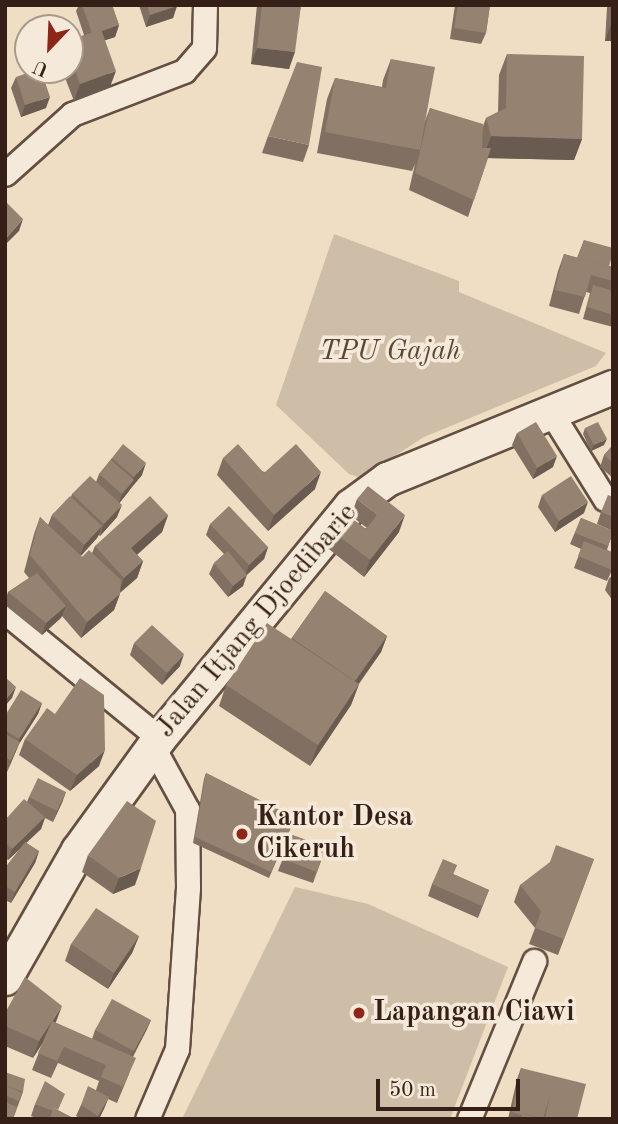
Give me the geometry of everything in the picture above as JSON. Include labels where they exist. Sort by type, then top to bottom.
[{"type":"main road","name":"Jalan Itjang Djoedibarie","points":[[5,978],[78,850],[156,742],[350,506],[387,479],[613,387]]},
{"type":"street","points":[[5,174],[72,114],[184,71],[204,48],[205,5]]},
{"type":"street","points":[[552,414],[605,499]]},
{"type":"street","points":[[10,616],[156,742],[187,809],[188,887],[177,1049],[147,1119]]},
{"type":"street","points":[[469,1119],[534,961]]},
{"type":"green space","name":"TPU Gajah","points":[[334,234],[459,281],[459,292],[606,353],[596,366],[424,437],[361,478],[349,474],[276,405]]},
{"type":"green space","name":"Lapangan Ciawi","points":[[295,887],[368,904],[508,967],[450,1119],[182,1119]]},
{"type":"building","points":[[82,5],[112,5],[119,25],[92,33]]},
{"type":"building","points":[[147,5],[177,5],[177,6],[150,15]]},
{"type":"building","points":[[262,5],[301,5],[295,52],[257,48]]},
{"type":"building","points":[[458,5],[490,5],[486,33],[454,28]]},
{"type":"building","points":[[101,29],[116,71],[84,83],[84,36]]},
{"type":"building","points":[[507,54],[584,56],[582,139],[491,136],[486,118],[506,108]]},
{"type":"building","points":[[391,59],[435,67],[420,150],[325,132],[335,78],[386,88]]},
{"type":"building","points":[[297,62],[322,67],[309,145],[268,136]]},
{"type":"building","points":[[18,84],[46,84],[50,97],[25,105]]},
{"type":"building","points":[[430,108],[483,124],[482,148],[491,148],[474,200],[415,173]]},
{"type":"building","points":[[5,201],[23,219],[7,237],[5,235]]},
{"type":"building","points":[[584,240],[613,248],[609,266],[578,258]]},
{"type":"building","points":[[564,254],[613,267],[613,281],[591,275],[585,297],[555,290]]},
{"type":"building","points":[[593,285],[613,291],[613,315],[587,307]]},
{"type":"building","points":[[536,422],[557,456],[537,468],[517,433]]},
{"type":"building","points":[[598,422],[607,439],[594,445],[585,428]]},
{"type":"building","points":[[123,444],[146,463],[134,477],[112,458]]},
{"type":"building","points":[[238,444],[264,473],[296,444],[321,472],[274,515],[223,458]]},
{"type":"building","points":[[613,445],[613,463],[604,455]]},
{"type":"building","points":[[111,460],[134,480],[122,494],[99,474]]},
{"type":"building","points":[[90,476],[122,505],[104,524],[72,494]]},
{"type":"building","points":[[571,476],[588,502],[559,521],[542,495]]},
{"type":"building","points":[[368,486],[405,515],[370,560],[331,530],[345,513],[366,529],[377,515],[357,499]]},
{"type":"building","points":[[608,495],[613,497],[613,517],[601,512]]},
{"type":"building","points":[[70,496],[102,526],[84,545],[52,515]]},
{"type":"building","points":[[150,496],[168,515],[131,548],[143,561],[124,578],[95,546]]},
{"type":"building","points":[[229,506],[268,547],[249,565],[210,524]]},
{"type":"building","points":[[40,517],[82,557],[89,550],[121,580],[120,594],[87,622],[30,555]]},
{"type":"building","points":[[581,518],[613,531],[608,546],[575,533]]},
{"type":"building","points":[[584,541],[613,553],[612,570],[578,556]]},
{"type":"building","points":[[228,551],[247,575],[233,586],[214,563]]},
{"type":"building","points":[[37,573],[66,606],[46,623],[8,592]]},
{"type":"building","points":[[325,591],[387,636],[355,681],[292,638]]},
{"type":"building","points":[[267,623],[359,684],[318,745],[226,685]]},
{"type":"building","points":[[152,625],[184,654],[167,673],[134,643]]},
{"type":"building","points":[[5,677],[16,687],[5,700]]},
{"type":"building","points":[[80,678],[104,695],[105,750],[77,775],[25,739],[47,708],[55,714]]},
{"type":"building","points":[[21,690],[42,703],[19,739],[5,730],[5,716]]},
{"type":"building","points":[[5,734],[20,742],[11,760],[5,757]]},
{"type":"building","name":"Kantor Desa Cikeruh","points":[[206,773],[295,818],[271,872],[195,837]]},
{"type":"building","points":[[38,778],[66,792],[57,811],[29,797]]},
{"type":"building","points":[[24,799],[45,817],[12,849],[5,842],[5,820]]},
{"type":"building","points":[[127,801],[156,821],[141,868],[119,878],[88,855]]},
{"type":"building","points":[[292,835],[326,847],[317,872],[283,859]]},
{"type":"building","points":[[25,842],[39,851],[15,892],[5,886],[5,868]]},
{"type":"building","points":[[556,845],[594,859],[564,939],[535,928],[541,911],[520,885],[550,862]]},
{"type":"building","points":[[443,859],[457,865],[453,874],[489,890],[482,906],[432,884]]},
{"type":"building","points":[[96,908],[139,936],[114,973],[71,944]]},
{"type":"building","points":[[25,977],[62,1006],[39,1041],[5,1026],[5,1013]]},
{"type":"building","points":[[112,999],[151,1020],[134,1051],[95,1030]]},
{"type":"building","points":[[52,1021],[136,1058],[123,1087],[101,1077],[106,1065],[64,1047],[57,1061],[38,1053]]},
{"type":"building","points":[[521,1068],[586,1084],[577,1119],[545,1119],[550,1095],[543,1119],[512,1112]]},
{"type":"building","points":[[5,1072],[25,1079],[23,1092],[5,1085]]},
{"type":"building","points":[[45,1081],[65,1094],[58,1110],[54,1108],[53,1111],[35,1104]]},
{"type":"building","points":[[5,1085],[22,1093],[18,1101],[5,1095]]},
{"type":"building","points":[[88,1086],[109,1097],[98,1116],[81,1105]]},
{"type":"building","points":[[5,1102],[17,1107],[13,1119],[5,1119]]},
{"type":"building","points":[[54,1108],[75,1119],[49,1119]]},
{"type":"building","points":[[522,1113],[541,1119],[521,1119]]},
{"type":"place","name":"Kantor Desa Cikeruh","points":[[242,834]]},
{"type":"place","name":"Lapangan Ciawi","points":[[359,1013]]}]
